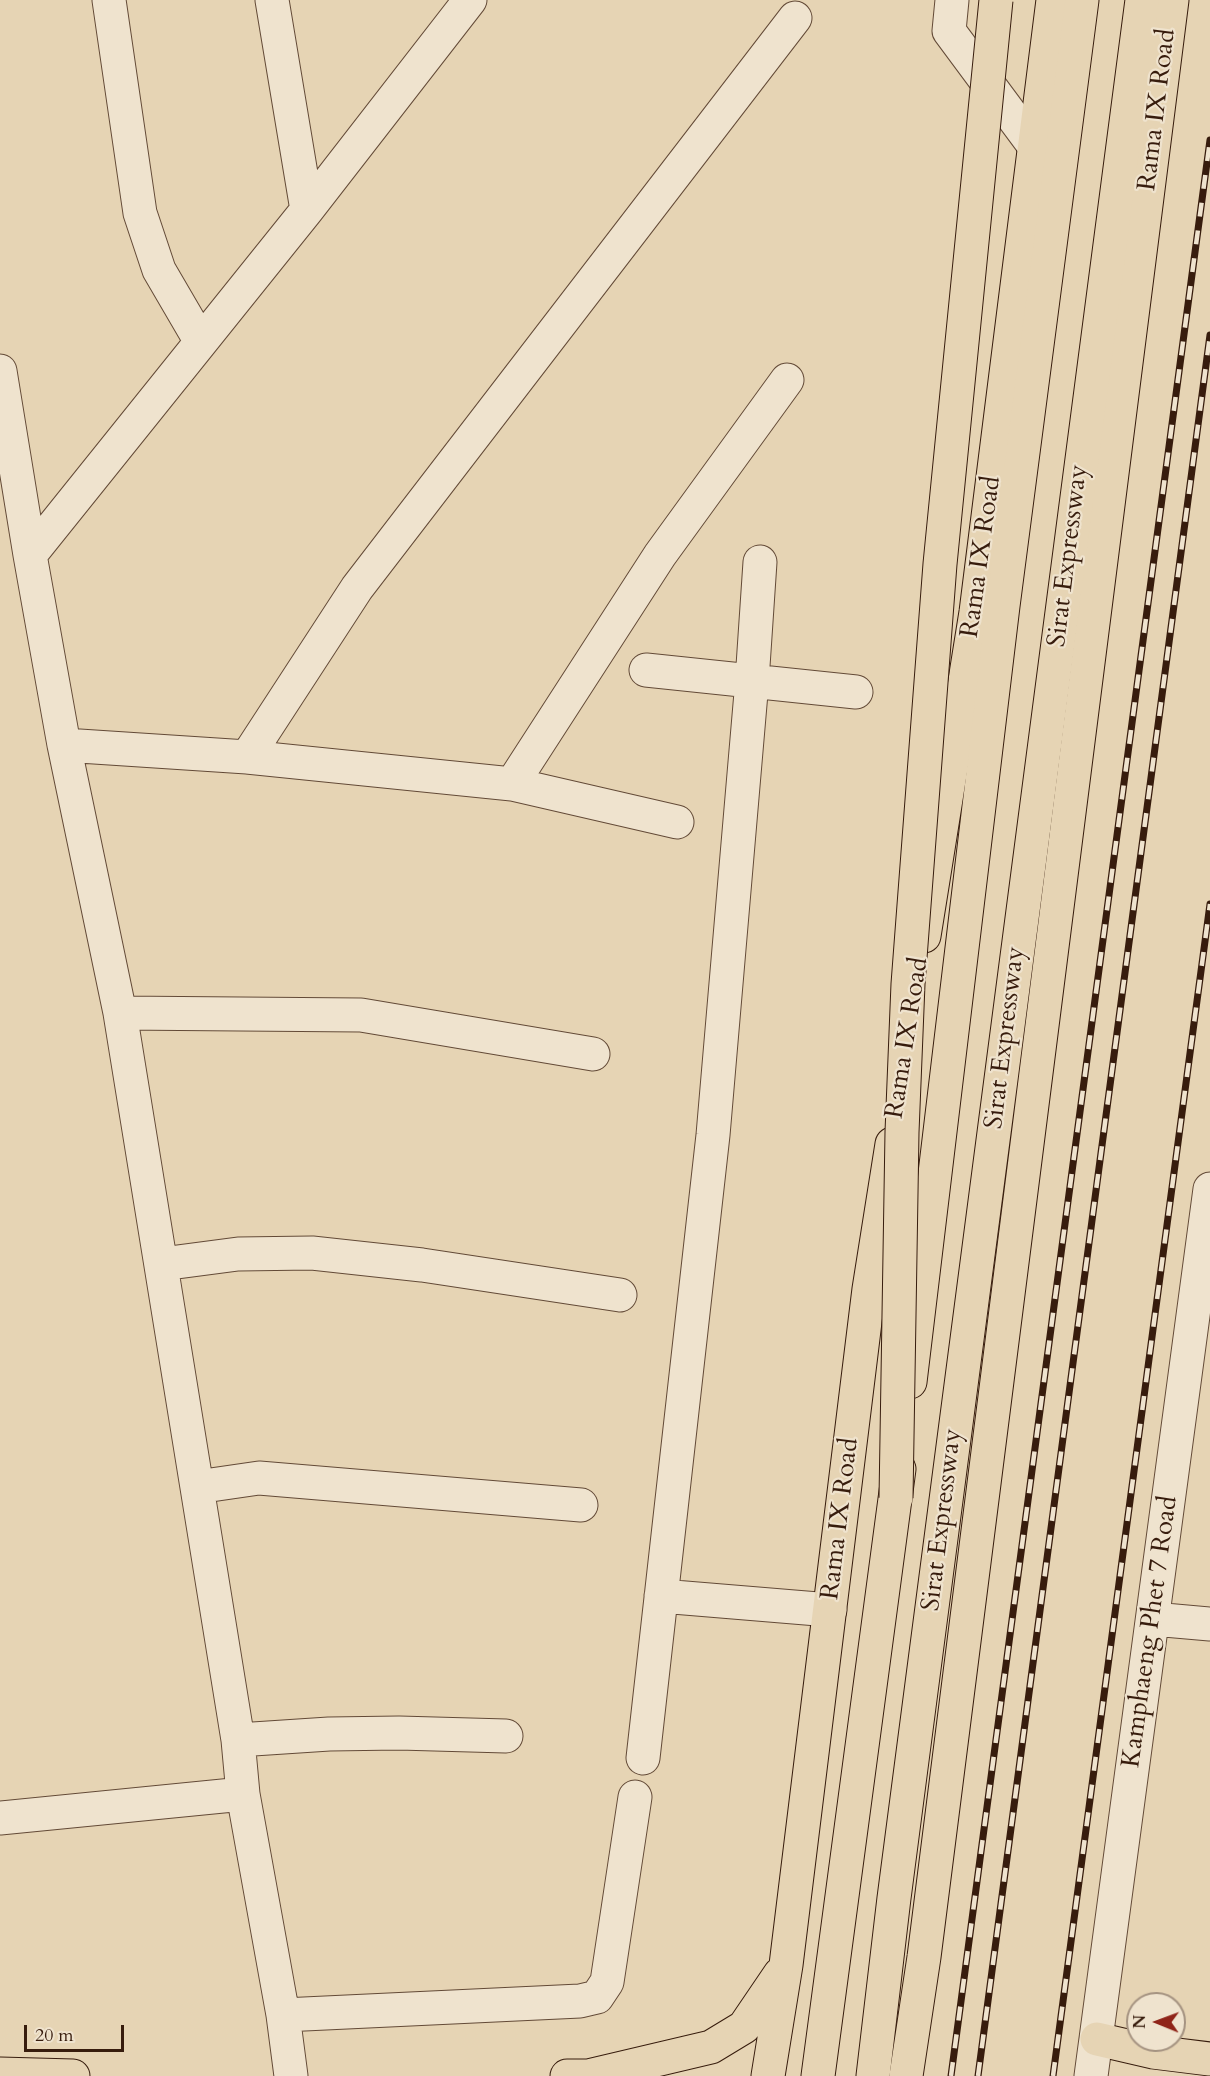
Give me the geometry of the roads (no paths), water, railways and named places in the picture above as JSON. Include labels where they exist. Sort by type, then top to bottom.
[{"type":"main road","points":[[896,1498],[902,1132],[909,973],[940,564],[996,0]]},
{"type":"main road","name":"Rama IX Road","points":[[768,2076],[786,1965],[869,1289],[976,612],[1053,0]]},
{"type":"main road","name":"Sirat Expressway","points":[[818,2076],[896,1498],[1003,606],[1082,0]]},
{"type":"main road","name":"Sirat Expressway","points":[[873,2076],[897,1874],[1142,0]]},
{"type":"main road","name":"Rama IX Road","points":[[906,2076],[924,1957],[1172,0]]},
{"type":"main road","points":[[567,2076],[588,2076],[711,2047],[744,2027],[786,1965]]},
{"type":"main road","points":[[1097,2039],[1153,2052],[1210,2059]]},
{"type":"main road","points":[[1196,2076],[1203,2070],[1210,2069]]},
{"type":"main road","points":[[0,2074],[74,2076]]},
{"type":"street","points":[[109,0],[140,213],[159,270],[201,342]]},
{"type":"street","points":[[272,0],[307,210]]},
{"type":"street","points":[[30,555],[307,210],[470,0]]},
{"type":"street","points":[[952,0],[950,31],[1035,147]]},
{"type":"street","points":[[246,757],[357,588],[795,18]]},
{"type":"street","points":[[0,371],[64,745],[120,1013],[238,1740],[243,1794],[283,2015],[291,2076]]},
{"type":"street","points":[[512,784],[660,555],[787,380]]},
{"type":"street","points":[[643,1758],[713,1135],[760,562]]},
{"type":"street","points":[[646,670],[856,692]]},
{"type":"street","points":[[64,745],[246,757],[512,784],[677,822]]},
{"type":"street","points":[[120,1013],[361,1015],[593,1054]]},
{"type":"street","name":"Kamphaeng Phet 7 Road","points":[[1091,2076],[1210,1188]]},
{"type":"street","points":[[162,1264],[238,1254],[312,1253],[422,1265],[620,1295]]},
{"type":"street","points":[[197,1487],[259,1478],[581,1505]]},
{"type":"street","points":[[662,1596],[830,1610]]},
{"type":"street","points":[[1153,1619],[1210,1624]]},
{"type":"street","points":[[238,1740],[329,1734],[506,1736]]},
{"type":"street","points":[[0,1818],[243,1794]]},
{"type":"street","points":[[283,2015],[580,2001],[597,1997],[607,1983],[635,1797]]},
{"type":"railway","points":[[951,2076],[1210,140]]},
{"type":"railway","points":[[978,2076],[1210,335]]},
{"type":"railway","points":[[1053,2076],[1210,904]]}]
